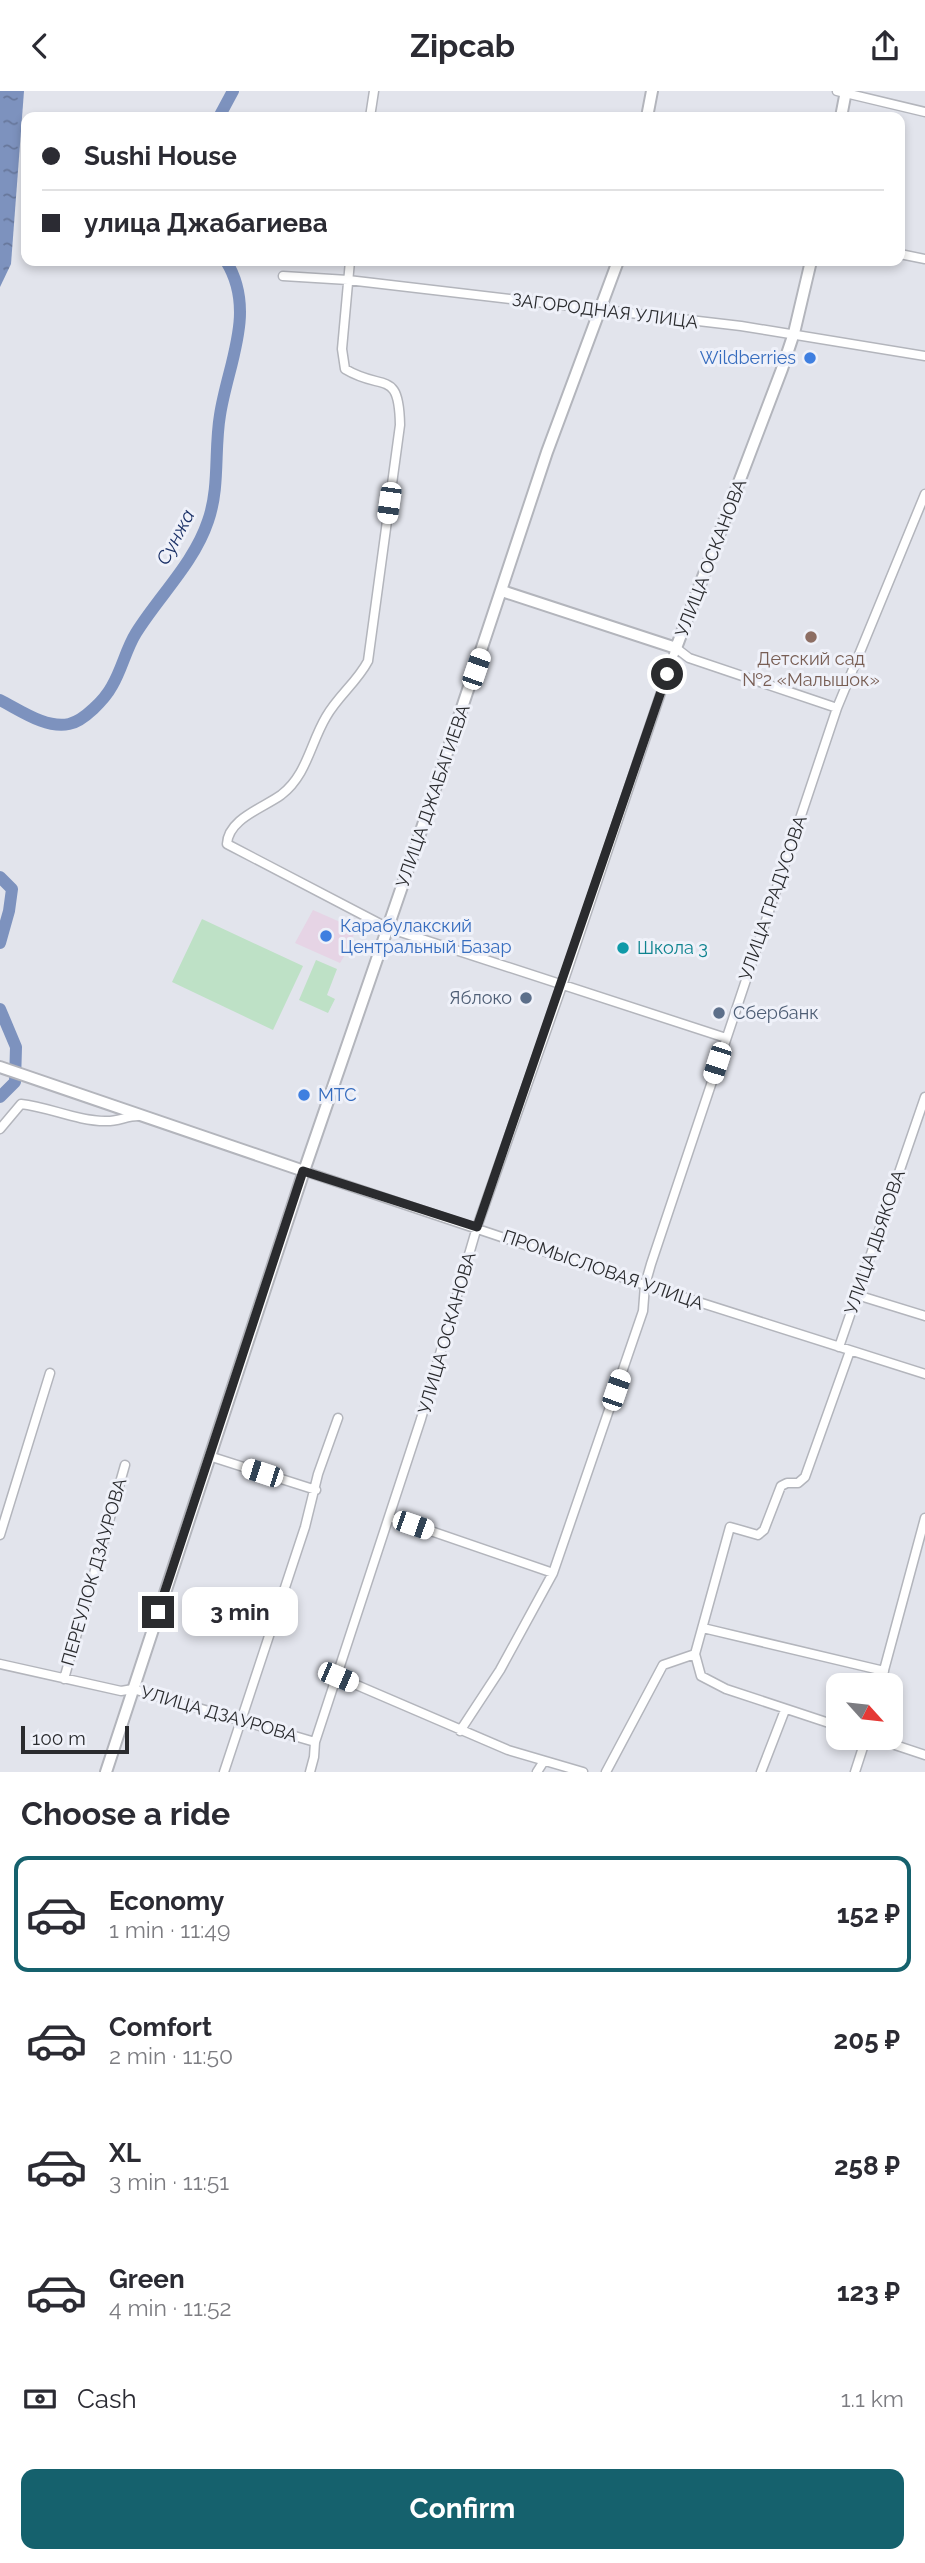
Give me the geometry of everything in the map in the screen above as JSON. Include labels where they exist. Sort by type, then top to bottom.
[{"type":"main road","points":[[649,112],[652,91]]},
{"type":"main road","points":[[841,112],[843,92]]},
{"type":"main road","name":"УЛИЦА ДЖАБАГИЕВА","points":[[106,1772],[303,1171],[388,928],[547,451],[616,266]]},
{"type":"main road","name":"УЛИЦА ОСКАНОВА","points":[[676,648],[794,333],[810,266]]},
{"type":"main road","points":[[502,591],[676,648]]},
{"type":"main road","name":"ПРОМЫСЛОВАЯ УЛИЦА","points":[[0,1067],[303,1171]]},
{"type":"street","points":[[371,112],[374,91]]},
{"type":"street","points":[[843,92],[925,112]]},
{"type":"street","points":[[905,255],[925,259]]},
{"type":"street","points":[[350,266],[342,349],[345,369],[362,379],[384,382],[393,387],[400,400],[400,425],[368,661],[361,674],[326,716],[300,776],[281,795],[257,808],[232,829],[228,844],[388,928],[726,1038]]},
{"type":"street","name":"ЗАГОРОДНАЯ УЛИЦА","points":[[283,276],[348,280],[794,333],[925,356]]},
{"type":"street","name":"УЛИЦА ГРАДУСОВА","points":[[460,1731],[500,1670],[553,1573],[643,1311],[645,1285],[837,708],[925,494]]},
{"type":"street","points":[[676,648],[688,658],[837,708]]},
{"type":"street","name":"УЛИЦА ОСКАНОВА","points":[[310,1772],[315,1742],[421,1419],[477,1227],[676,648]]},
{"type":"street","name":"УЛИЦА ДЬЯКОВА","points":[[839,1347],[923,1110],[925,1097]]},
{"type":"street","points":[[0,1129],[21,1104],[39,1106],[94,1121],[108,1122],[141,1116]]},
{"type":"street","name":"ПРОМЫСЛОВАЯ УЛИЦА","points":[[303,1171],[645,1285],[925,1374]]},
{"type":"street","points":[[857,1295],[925,1316]]},
{"type":"street","points":[[826,1722],[726,1689],[701,1675],[695,1654],[730,1527],[758,1535],[764,1530],[781,1486],[798,1483],[805,1477],[850,1351]]},
{"type":"street","points":[[0,1535],[50,1373]]},
{"type":"street","points":[[224,1772],[338,1418]]},
{"type":"street","points":[[209,1456],[316,1490]]},
{"type":"street","name":"ПЕРЕУЛОК ДЗАУРОВА","points":[[64,1679],[125,1465]]},
{"type":"street","points":[[390,1517],[553,1573]]},
{"type":"street","points":[[704,1628],[884,1671],[925,1518]]},
{"type":"street","points":[[606,1772],[663,1665],[695,1654]]},
{"type":"street","name":"УЛИЦА ДЗАУРОВА","points":[[0,1664],[121,1691],[132,1689],[315,1742]]},
{"type":"street","points":[[338,1677],[460,1731],[583,1772]]},
{"type":"street","points":[[761,1772],[785,1710]]},
{"type":"street","points":[[903,1748],[925,1755]]},
{"type":"street","points":[[855,1772],[862,1750]]},
{"type":"street","points":[[537,1772],[544,1761]]},
{"type":"shaded area","name":"Карабулакский Центральный Базар","points":[[313,910],[356,929],[351,942],[365,947],[363,952],[349,948],[340,963],[295,943]]},
{"type":"green space","points":[[202,919],[303,966],[273,1030],[172,982]]},
{"type":"green space","points":[[316,960],[337,969],[327,995],[335,999],[328,1013],[299,1000]]},
{"type":"water","points":[[0,91],[24,91],[11,264],[0,287]]},
{"type":"waterway","name":"Сунжа","points":[[222,112],[233,91]]},
{"type":"waterway","name":"Сунжа","points":[[0,700],[33,718],[51,724],[69,724],[87,714],[109,691],[136,633],[185,565],[202,536],[212,508],[218,428],[240,318],[235,280],[228,266]]},
{"type":"waterway","name":"Сунжа","points":[[0,877],[12,889],[0,943]]},
{"type":"waterway","name":"Сунжа","points":[[0,1009],[16,1047],[15,1082],[0,1097]]},
{"type":"place","name":"Wildberries","points":[[810,358]]},
{"type":"place","name":"Детский сад №2 «Малышок»","points":[[811,637]]},
{"type":"place","name":"Карабулакский Центральный Базар","points":[[326,936]]},
{"type":"place","name":"Школа 3","points":[[623,948]]},
{"type":"place","name":"Яблоко","points":[[526,998]]},
{"type":"place","name":"Сбербанк","points":[[719,1013]]},
{"type":"place","name":"МТС","points":[[304,1095]]},
{"type":"route","points":[[158,1612],[303,1171],[477,1227],[667,674]]}]
